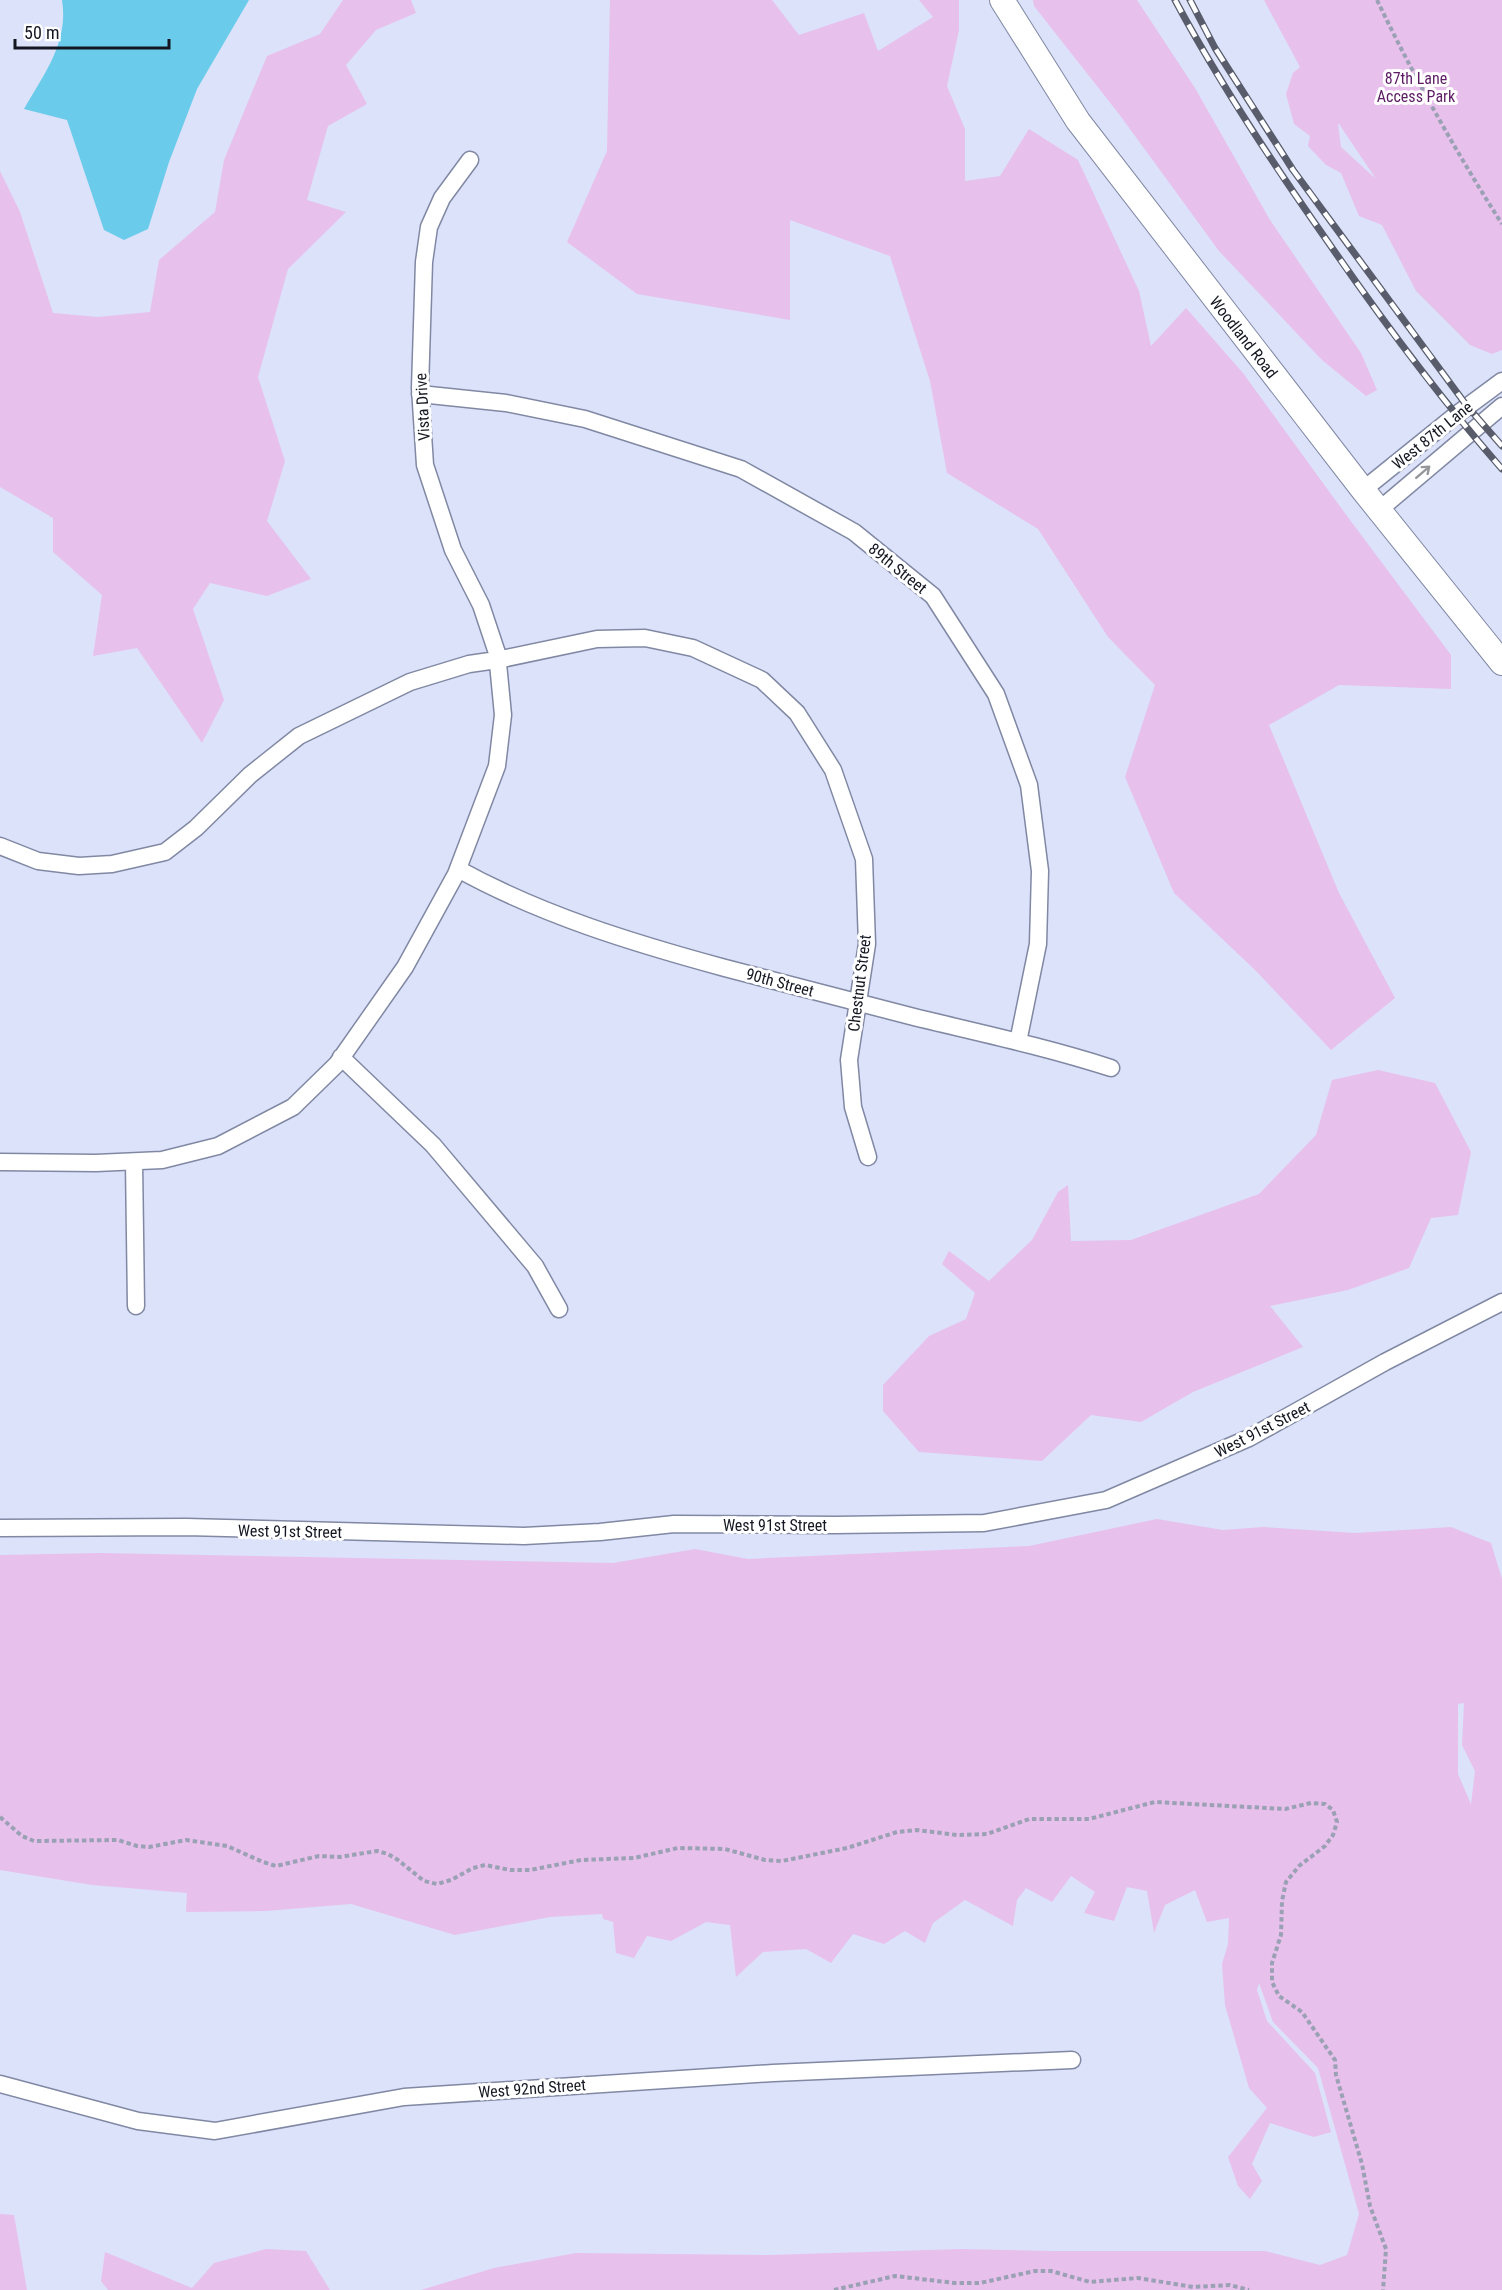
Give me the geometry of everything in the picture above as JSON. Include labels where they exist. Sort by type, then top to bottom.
[{"type":"main road","name":"Woodland Road","points":[[1002,0],[1078,120],[1363,490],[1502,663]]},
{"type":"street","name":"Vista Drive","points":[[0,1162],[96,1163],[162,1160],[218,1146],[293,1107],[341,1057],[405,967],[458,869],[497,766],[503,715],[497,657],[481,605],[453,550],[425,465],[420,394],[424,262],[429,227],[442,198],[470,160]]},
{"type":"street","name":"West 87th Lane","points":[[1363,490],[1502,381]]},
{"type":"street","name":"89th Street","points":[[420,394],[506,403],[585,419],[741,469],[854,532],[933,596],[996,694],[1029,785],[1040,871],[1038,944],[1018,1042]]},
{"type":"street","name":"West 87th Lane","points":[[1379,510],[1502,406]]},
{"type":"street","name":"Chestnut Street","points":[[0,846],[38,861],[79,866],[112,864],[165,852],[196,828],[250,775],[299,736],[410,682],[497,657],[597,639],[645,638],[693,648],[762,680],[797,713],[833,770],[864,859],[867,944],[856,1003],[849,1060],[853,1107],[868,1157]]},
{"type":"street","name":"90th Street","points":[[458,869],[579,924],[679,955],[1111,1068]]},
{"type":"street","points":[[341,1057],[433,1145],[535,1266],[559,1309]]},
{"type":"street","points":[[134,1162],[136,1306]]},
{"type":"street","name":"West 91st Street","points":[[0,1528],[186,1527],[524,1536],[600,1532],[674,1524],[984,1523],[1106,1500],[1249,1438],[1385,1362],[1502,1302]]},
{"type":"street","name":"West 92nd Street","points":[[0,2084],[138,2121],[215,2131],[404,2097],[772,2073],[1072,2060]]},
{"type":"path","points":[[1377,0],[1407,63],[1502,224]]},
{"type":"path","points":[[0,1817],[22,1836],[34,1841],[118,1840],[149,1847],[186,1840],[227,1846],[276,1866],[319,1856],[340,1857],[377,1851],[398,1860],[424,1881],[437,1884],[485,1865],[510,1870],[530,1870],[581,1860],[634,1858],[678,1848],[725,1849],[765,1860],[782,1861],[847,1848],[897,1832],[917,1830],[957,1835],[987,1834],[1029,1819],[1089,1819],[1155,1802],[1285,1809],[1311,1803],[1325,1804],[1333,1810],[1337,1822],[1333,1835],[1324,1846],[1299,1866],[1286,1882],[1282,1901],[1281,1935],[1272,1963],[1272,1982],[1279,1996],[1302,2012],[1335,2060],[1336,2075],[1362,2164],[1370,2206],[1386,2249],[1383,2290]]},
{"type":"path","points":[[834,2290],[896,2276],[980,2283],[1035,2271],[1051,2271],[1090,2282],[1138,2278],[1192,2287],[1230,2285],[1249,2290]]},
{"type":"green space","points":[[343,0],[411,0],[416,13],[376,30],[346,65],[367,104],[328,126],[307,200],[346,212],[288,269],[258,377],[285,461],[267,521],[311,579],[267,596],[210,583],[193,609],[224,700],[202,743],[137,648],[93,656],[102,595],[53,552],[53,518],[0,487],[0,171],[20,212],[53,313],[98,317],[150,312],[159,260],[215,212],[224,160],[267,56],[320,34]]},
{"type":"green space","points":[[610,0],[772,0],[799,35],[864,13],[878,51],[933,17],[919,0],[959,0],[959,30],[947,86],[965,129],[965,181],[1000,176],[1029,129],[1078,160],[1139,291],[1151,346],[1186,308],[1243,373],[1451,655],[1451,689],[1339,685],[1269,725],[1339,893],[1395,998],[1331,1050],[1256,971],[1174,893],[1125,777],[1155,685],[1108,637],[1038,529],[947,473],[930,381],[890,256],[790,220],[790,320],[637,294],[567,242],[607,151]]},
{"type":"green space","points":[[1033,0],[1137,0],[1195,88],[1270,220],[1361,353],[1377,390],[1366,396],[1322,360],[1219,251],[1119,114],[1034,6]]},
{"type":"green space","name":"87th Lane Access Park","points":[[1264,0],[1502,0],[1502,350],[1492,354],[1470,345],[1416,291],[1382,225],[1359,216],[1341,173],[1326,165],[1308,146],[1310,136],[1294,124],[1286,94],[1293,73],[1300,67]],"holes":[[[1339,124],[1376,179],[1341,147]]]},
{"type":"green space","points":[[1378,1070],[1435,1083],[1471,1152],[1458,1215],[1431,1218],[1409,1268],[1348,1290],[1270,1306],[1303,1347],[1193,1392],[1141,1422],[1091,1415],[1042,1461],[919,1452],[883,1411],[883,1385],[929,1336],[966,1319],[975,1293],[942,1264],[949,1251],[989,1281],[1032,1240],[1058,1192],[1068,1185],[1071,1241],[1131,1240],[1259,1194],[1316,1135],[1332,1080]]},
{"type":"green space","points":[[1157,1519],[1223,1530],[1263,1527],[1355,1533],[1451,1527],[1491,1543],[1502,1579],[1502,2290],[421,2290],[494,2268],[576,2253],[770,2255],[961,2249],[1265,2251],[1320,2265],[1347,2255],[1359,2214],[1318,2068],[1273,2022],[1259,1983],[1257,1990],[1267,2021],[1315,2073],[1331,2132],[1314,2137],[1270,2123],[1252,2164],[1262,2181],[1250,2199],[1238,2186],[1228,2157],[1267,2108],[1249,2088],[1225,2005],[1222,1964],[1228,1944],[1229,1918],[1207,1922],[1195,1890],[1165,1905],[1154,1933],[1147,1891],[1127,1887],[1114,1921],[1084,1913],[1095,1892],[1071,1876],[1052,1902],[1026,1888],[1017,1900],[1013,1926],[965,1900],[933,1923],[925,1943],[905,1931],[884,1944],[853,1934],[831,1963],[806,1949],[763,1952],[736,1977],[730,1925],[706,1922],[671,1941],[647,1936],[634,1958],[616,1953],[613,1922],[603,1919],[602,1914],[550,1917],[455,1935],[351,1904],[266,1911],[186,1912],[187,1893],[92,1885],[0,1870],[0,1555],[100,1553],[613,1563],[695,1549],[748,1559],[1029,1546]],"holes":[[[1464,1703],[1462,1745],[1475,1771],[1471,1804],[1458,1774],[1458,1704]]]},
{"type":"green space","points":[[0,2214],[14,2215],[27,2290],[0,2290]]},
{"type":"green space","points":[[266,2249],[306,2251],[330,2290],[108,2290],[101,2281],[105,2252],[192,2288],[214,2263]]},
{"type":"water","points":[[62,0],[249,0],[197,89],[169,162],[148,229],[124,240],[104,230],[67,120],[24,109],[47,70],[58,44],[62,30]]},
{"type":"railway","points":[[1175,0],[1229,93],[1307,213],[1412,358],[1502,469]]},
{"type":"railway","points":[[1190,0],[1215,48],[1293,170],[1467,406],[1502,446]]}]
